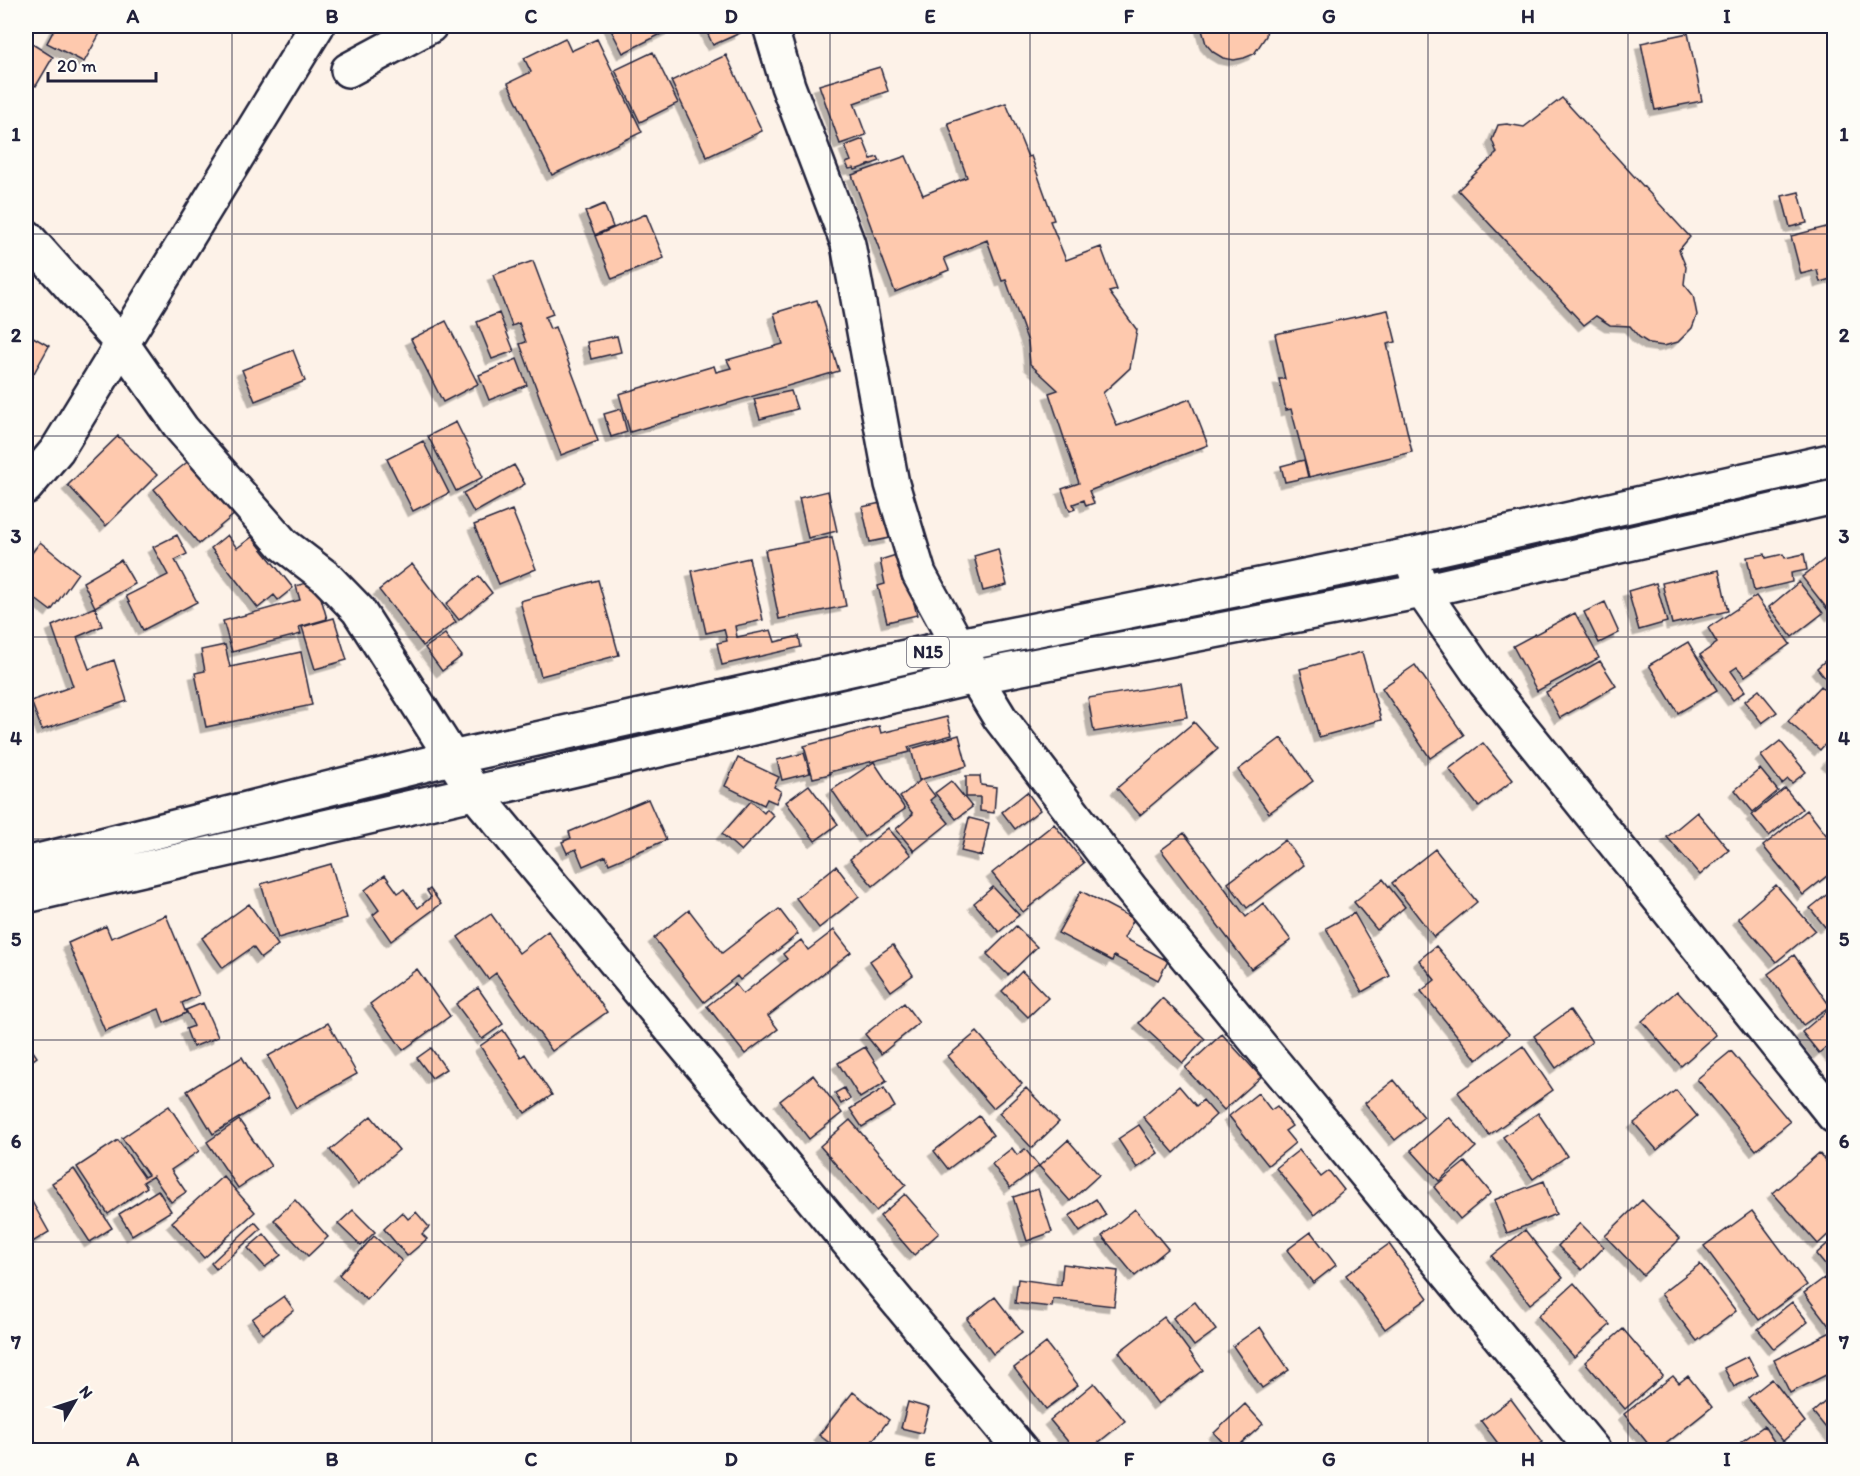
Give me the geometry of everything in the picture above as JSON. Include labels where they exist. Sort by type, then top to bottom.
[{"type":"main road","points":[[26,487],[57,450],[317,26]]},
{"type":"main road","points":[[348,70],[430,26]]},
{"type":"main road","points":[[770,26],[788,86],[848,244],[892,484],[919,574],[975,677],[1000,718],[1131,889],[1593,1450]]},
{"type":"main road","points":[[26,236],[123,345],[182,429],[284,544],[326,577],[358,610],[474,792],[1021,1450]]},
{"type":"main road","name":"N15","points":[[26,864],[451,758],[959,645],[1410,555],[1834,460]]},
{"type":"main road","name":"N15","points":[[26,896],[975,677],[1422,591],[1834,497]]},
{"type":"main road","points":[[1410,555],[1422,591],[1485,682],[1834,1116]]},
{"type":"green space","points":[[26,1433],[44,1450],[26,1450]]},
{"type":"building","points":[[56,26],[104,26],[84,62],[47,43]]},
{"type":"building","points":[[609,26],[677,26],[623,53]]},
{"type":"building","points":[[704,26],[737,26],[740,33],[713,45]]},
{"type":"building","points":[[1201,26],[1267,26],[1266,36],[1254,54],[1234,60],[1223,58],[1213,52],[1206,44]]},
{"type":"building","points":[[1688,33],[1702,101],[1655,110],[1641,43]]},
{"type":"building","points":[[565,38],[571,51],[597,39],[642,132],[552,175],[508,83],[531,72],[524,58]]},
{"type":"building","points":[[26,40],[53,57],[36,86],[26,80]]},
{"type":"building","points":[[653,52],[678,103],[640,122],[615,70]]},
{"type":"building","points":[[726,55],[762,131],[707,157],[671,81]]},
{"type":"building","points":[[880,67],[888,91],[854,103],[866,135],[840,144],[819,85]]},
{"type":"building","points":[[1562,98],[1690,237],[1679,250],[1686,267],[1684,284],[1693,295],[1697,315],[1692,328],[1678,342],[1664,346],[1650,344],[1639,337],[1630,326],[1610,325],[1596,316],[1584,325],[1458,190],[1497,153],[1492,140],[1498,125],[1524,127]]},
{"type":"building","points":[[1006,103],[1028,157],[1031,156],[1054,220],[1050,221],[1066,260],[1101,247],[1117,290],[1109,292],[1137,330],[1130,368],[1103,393],[1117,426],[1190,399],[1208,445],[1089,491],[1094,503],[1086,506],[1084,500],[1073,504],[1075,509],[1070,511],[1062,489],[1079,483],[1049,393],[1058,390],[1030,364],[1028,342],[1006,280],[1002,281],[987,240],[944,258],[949,270],[895,292],[852,175],[906,156],[923,195],[967,177],[948,123]]},
{"type":"building","points":[[863,139],[871,159],[878,157],[880,161],[855,170],[854,168],[849,169],[846,163],[851,161],[845,146]]},
{"type":"building","points":[[1799,192],[1807,223],[1790,227],[1782,196]]},
{"type":"building","points":[[604,204],[613,227],[595,235],[585,212]]},
{"type":"building","points":[[646,214],[664,258],[612,279],[595,236]]},
{"type":"building","points":[[1834,225],[1834,278],[1820,282],[1817,270],[1801,274],[1791,236]]},
{"type":"building","points":[[533,261],[553,314],[545,317],[550,329],[555,327],[598,441],[561,455],[520,344],[526,342],[519,323],[512,326],[493,275]]},
{"type":"building","points":[[817,300],[839,371],[630,432],[619,394],[714,366],[716,372],[731,368],[727,360],[783,344],[774,313]]},
{"type":"building","points":[[1388,310],[1396,342],[1387,344],[1412,452],[1309,477],[1291,409],[1286,410],[1279,379],[1285,379],[1275,334]]},
{"type":"building","points":[[499,313],[514,351],[492,359],[477,322]]},
{"type":"building","points":[[446,321],[478,384],[443,402],[411,339]]},
{"type":"building","points":[[26,333],[49,346],[29,382],[26,380]]},
{"type":"building","points":[[617,336],[621,352],[591,359],[587,342]]},
{"type":"building","points":[[293,350],[305,381],[255,401],[242,370]]},
{"type":"building","points":[[517,359],[527,385],[489,400],[479,375]]},
{"type":"building","points":[[791,391],[797,409],[760,419],[754,399]]},
{"type":"building","points":[[621,409],[627,432],[611,437],[604,414]]},
{"type":"building","points":[[456,422],[483,477],[456,491],[428,436]]},
{"type":"building","points":[[118,436],[157,475],[106,526],[68,485]]},
{"type":"building","points":[[423,441],[449,493],[413,511],[387,459]]},
{"type":"building","points":[[191,459],[236,513],[199,544],[154,489]]},
{"type":"building","points":[[1304,460],[1308,477],[1285,482],[1281,466]]},
{"type":"building","points":[[514,465],[525,484],[474,513],[463,493]]},
{"type":"building","points":[[828,491],[837,531],[808,538],[799,498]]},
{"type":"building","points":[[881,503],[890,538],[870,542],[862,507]]},
{"type":"building","points":[[512,510],[536,569],[499,584],[474,525]]},
{"type":"building","points":[[177,535],[187,554],[175,560],[197,602],[143,630],[126,596],[168,575],[153,547]]},
{"type":"building","points":[[227,535],[237,548],[252,537],[293,588],[278,600],[274,595],[258,608],[211,548]]},
{"type":"building","points":[[832,537],[846,606],[779,619],[765,550]]},
{"type":"building","points":[[40,542],[78,573],[51,611],[26,592],[26,561]]},
{"type":"building","points":[[998,549],[1007,585],[983,591],[974,556]]},
{"type":"building","points":[[1765,554],[1766,558],[1783,554],[1785,558],[1804,554],[1807,570],[1791,573],[1792,582],[1754,591],[1747,557]]},
{"type":"building","points":[[896,555],[902,581],[908,579],[917,615],[887,622],[878,586],[885,584],[880,560]]},
{"type":"building","points":[[1830,555],[1834,561],[1834,613],[1832,615],[1802,577]]},
{"type":"building","points":[[749,558],[763,620],[735,626],[737,637],[771,630],[775,642],[799,636],[801,647],[722,665],[717,643],[727,641],[724,629],[706,633],[692,571]]},
{"type":"building","points":[[121,560],[135,584],[95,607],[83,582]]},
{"type":"building","points":[[412,564],[456,622],[423,646],[379,590]]},
{"type":"building","points":[[1719,570],[1728,611],[1672,624],[1662,583]]},
{"type":"building","points":[[479,576],[492,593],[459,620],[446,604]]},
{"type":"building","points":[[316,580],[327,619],[299,627],[301,634],[232,652],[223,621],[300,600],[296,586]]},
{"type":"building","points":[[598,580],[619,655],[541,676],[520,601]]},
{"type":"building","points":[[1799,582],[1823,613],[1792,637],[1769,607]]},
{"type":"building","points":[[1656,583],[1667,622],[1639,630],[1628,591]]},
{"type":"building","points":[[1756,596],[1790,644],[1745,676],[1737,667],[1731,671],[1745,691],[1733,700],[1700,655],[1717,643],[1708,628]]},
{"type":"building","points":[[1605,602],[1619,633],[1599,643],[1584,612]]},
{"type":"building","points":[[95,607],[102,626],[77,637],[89,669],[114,660],[127,701],[42,730],[31,701],[73,686],[52,626]]},
{"type":"building","points":[[1575,613],[1599,658],[1537,691],[1513,646]]},
{"type":"building","points":[[334,618],[347,660],[315,669],[302,627]]},
{"type":"building","points":[[445,634],[462,656],[442,671],[425,648]]},
{"type":"building","points":[[1688,642],[1717,690],[1678,713],[1649,665]]},
{"type":"building","points":[[225,645],[230,667],[301,652],[312,705],[206,727],[195,673],[205,671],[201,650]]},
{"type":"building","points":[[1362,652],[1381,720],[1319,737],[1300,669]]},
{"type":"building","points":[[1834,653],[1834,689],[1817,668]]},
{"type":"building","points":[[1600,661],[1616,686],[1560,718],[1546,692]]},
{"type":"building","points":[[1415,665],[1464,735],[1430,758],[1382,688]]},
{"type":"building","points":[[1181,683],[1187,717],[1094,732],[1088,698]]},
{"type":"building","points":[[1821,686],[1834,699],[1834,734],[1820,750],[1788,721]]},
{"type":"building","points":[[1759,690],[1777,712],[1762,723],[1745,701]]},
{"type":"building","points":[[947,717],[952,735],[908,747],[910,752],[813,778],[804,746],[879,726],[881,733]]},
{"type":"building","points":[[1194,722],[1218,749],[1140,815],[1117,788]]},
{"type":"building","points":[[959,735],[967,766],[919,780],[911,749]]},
{"type":"building","points":[[1281,738],[1313,781],[1269,813],[1238,770]]},
{"type":"building","points":[[1780,741],[1806,772],[1792,783],[1788,779],[1782,784],[1761,756]]},
{"type":"building","points":[[1483,743],[1513,780],[1479,807],[1449,769]]},
{"type":"building","points":[[1834,752],[1834,768],[1827,762]]},
{"type":"building","points":[[804,753],[810,773],[782,780],[777,760]]},
{"type":"building","points":[[738,758],[779,777],[774,787],[781,791],[776,803],[767,799],[764,805],[725,786]]},
{"type":"building","points":[[874,762],[905,809],[864,837],[832,790]]},
{"type":"building","points":[[1760,769],[1778,791],[1753,812],[1735,790]]},
{"type":"building","points":[[966,776],[980,776],[981,785],[996,787],[994,813],[980,811],[980,797],[966,797]]},
{"type":"building","points":[[922,779],[935,796],[930,800],[949,823],[914,851],[896,829],[913,814],[900,797]]},
{"type":"building","points":[[951,781],[972,807],[956,819],[935,793]]},
{"type":"building","points":[[809,785],[838,824],[815,841],[786,802]]},
{"type":"building","points":[[1785,788],[1802,809],[1769,836],[1752,815]]},
{"type":"building","points":[[1027,792],[1040,810],[1015,829],[1002,812]]},
{"type":"building","points":[[648,799],[666,840],[609,864],[606,856],[583,866],[576,849],[567,853],[562,842],[571,838],[569,832]]},
{"type":"building","points":[[751,801],[764,813],[767,809],[774,816],[741,851],[722,834]]},
{"type":"building","points":[[1807,810],[1834,845],[1834,865],[1831,868],[1833,871],[1803,895],[1763,846]]},
{"type":"building","points":[[1697,812],[1729,850],[1700,875],[1667,837]]},
{"type":"building","points":[[969,818],[989,823],[982,856],[961,851]]},
{"type":"building","points":[[1054,824],[1084,863],[1023,912],[992,873]]},
{"type":"building","points":[[888,828],[911,855],[873,886],[850,859]]},
{"type":"building","points":[[1184,833],[1246,917],[1263,903],[1291,940],[1251,969],[1161,850]]},
{"type":"building","points":[[1285,840],[1304,865],[1247,908],[1228,883]]},
{"type":"building","points":[[1435,849],[1477,902],[1434,937],[1392,883]]},
{"type":"building","points":[[331,864],[347,918],[278,938],[261,884]]},
{"type":"building","points":[[836,866],[859,896],[819,928],[796,898]]},
{"type":"building","points":[[385,875],[398,893],[404,889],[418,908],[431,897],[427,891],[430,889],[441,904],[391,941],[373,915],[379,910],[365,890]]},
{"type":"building","points":[[1383,879],[1405,907],[1377,930],[1354,902]]},
{"type":"building","points":[[1776,885],[1815,930],[1776,962],[1738,918]]},
{"type":"building","points":[[993,887],[1019,915],[999,932],[974,903]]},
{"type":"building","points":[[1834,889],[1834,919],[1825,927],[1810,908]]},
{"type":"building","points":[[1081,891],[1134,919],[1124,938],[1168,961],[1158,980],[1114,956],[1112,961],[1058,933]]},
{"type":"building","points":[[249,904],[278,945],[261,958],[253,947],[223,968],[202,938]]},
{"type":"building","points":[[779,909],[798,934],[740,980],[737,976],[704,1002],[654,938],[689,910],[722,953]]},
{"type":"building","points":[[1354,913],[1390,976],[1362,992],[1326,928]]},
{"type":"building","points":[[491,914],[519,953],[548,931],[607,1012],[552,1051],[496,973],[488,979],[458,937]]},
{"type":"building","points":[[166,915],[199,995],[182,1003],[186,1013],[164,1023],[159,1009],[105,1031],[68,943],[106,926],[111,938]]},
{"type":"building","points":[[1016,926],[1037,947],[1008,975],[987,954]]},
{"type":"building","points":[[834,930],[851,952],[768,1016],[778,1029],[745,1054],[707,1006],[735,984],[743,994],[787,959],[783,954],[801,940],[808,950]]},
{"type":"building","points":[[893,945],[913,975],[891,991],[870,961]]},
{"type":"building","points":[[1436,946],[1509,1034],[1477,1060],[1421,991],[1435,980],[1419,960]]},
{"type":"building","points":[[1794,955],[1830,1006],[1803,1025],[1768,974]]},
{"type":"building","points":[[417,969],[450,1016],[403,1050],[370,1004]]},
{"type":"building","points":[[1022,971],[1048,998],[1028,1017],[1002,991]]},
{"type":"building","points":[[478,988],[503,1024],[482,1039],[456,1004]]},
{"type":"building","points":[[1677,991],[1716,1035],[1681,1066],[1642,1021]]},
{"type":"building","points":[[1162,998],[1205,1039],[1183,1063],[1139,1023]]},
{"type":"building","points":[[203,1003],[218,1037],[193,1047],[186,1029],[194,1026],[186,1010]]},
{"type":"building","points":[[904,1003],[919,1023],[881,1054],[865,1034]]},
{"type":"building","points":[[1834,1005],[1834,1040],[1819,1053],[1802,1032]]},
{"type":"building","points":[[1570,1010],[1592,1042],[1556,1068],[1534,1036]]},
{"type":"building","points":[[328,1023],[357,1074],[296,1108],[268,1056]]},
{"type":"building","points":[[503,1030],[521,1057],[525,1054],[552,1095],[525,1113],[480,1046]]},
{"type":"building","points":[[977,1032],[1022,1084],[993,1108],[948,1056]]},
{"type":"building","points":[[1222,1034],[1261,1077],[1224,1110],[1185,1068]]},
{"type":"building","points":[[26,1041],[37,1057],[26,1065]]},
{"type":"building","points":[[1834,1041],[1834,1059],[1826,1049]]},
{"type":"building","points":[[1523,1046],[1553,1090],[1489,1135],[1458,1092]]},
{"type":"building","points":[[865,1047],[887,1081],[860,1098],[838,1063]]},
{"type":"building","points":[[431,1048],[446,1069],[432,1078],[417,1058]]},
{"type":"building","points":[[1731,1051],[1790,1122],[1756,1150],[1697,1079]]},
{"type":"building","points":[[242,1057],[268,1100],[213,1134],[187,1091]]},
{"type":"building","points":[[813,1075],[842,1113],[809,1139],[780,1101]]},
{"type":"building","points":[[1394,1080],[1424,1117],[1395,1140],[1365,1103]]},
{"type":"building","points":[[1179,1086],[1196,1106],[1203,1100],[1216,1115],[1174,1153],[1143,1117]]},
{"type":"building","points":[[844,1088],[850,1099],[841,1104],[835,1093]]},
{"type":"building","points":[[884,1088],[895,1107],[862,1127],[850,1109]]},
{"type":"building","points":[[1026,1088],[1059,1122],[1032,1148],[999,1113]]},
{"type":"building","points":[[1676,1090],[1697,1116],[1657,1150],[1634,1123]]},
{"type":"building","points":[[1258,1093],[1271,1110],[1277,1106],[1292,1126],[1285,1131],[1295,1143],[1268,1165],[1229,1116]]},
{"type":"building","points":[[169,1106],[199,1151],[171,1170],[186,1192],[171,1202],[153,1176],[143,1182],[147,1187],[108,1214],[77,1167],[118,1140],[144,1177],[148,1175],[122,1138]]},
{"type":"building","points":[[1538,1113],[1567,1156],[1533,1179],[1503,1137]]},
{"type":"building","points":[[371,1116],[399,1150],[358,1184],[330,1150]]},
{"type":"building","points":[[979,1116],[993,1135],[948,1169],[934,1151]]},
{"type":"building","points":[[1449,1117],[1476,1147],[1439,1181],[1411,1150]]},
{"type":"building","points":[[239,1120],[271,1166],[238,1188],[207,1142]]},
{"type":"building","points":[[850,1120],[906,1185],[876,1211],[820,1146]]},
{"type":"building","points":[[1139,1125],[1158,1153],[1137,1168],[1118,1139]]},
{"type":"building","points":[[1068,1140],[1099,1175],[1070,1201],[1039,1166]]},
{"type":"building","points":[[1012,1148],[1017,1155],[1025,1149],[1039,1166],[1010,1188],[992,1164]]},
{"type":"building","points":[[1299,1150],[1321,1177],[1329,1171],[1344,1190],[1314,1215],[1276,1168]]},
{"type":"building","points":[[1819,1153],[1834,1171],[1834,1229],[1818,1244],[1773,1193]]},
{"type":"building","points":[[1465,1162],[1491,1193],[1460,1219],[1434,1187]]},
{"type":"building","points":[[74,1169],[112,1228],[90,1242],[52,1183]]},
{"type":"building","points":[[223,1176],[255,1212],[204,1258],[172,1222]]},
{"type":"building","points":[[1544,1181],[1556,1214],[1507,1233],[1494,1200]]},
{"type":"building","points":[[1038,1189],[1052,1232],[1027,1241],[1013,1197]]},
{"type":"building","points":[[158,1190],[171,1211],[132,1235],[119,1214]]},
{"type":"building","points":[[26,1191],[49,1232],[26,1246]]},
{"type":"building","points":[[905,1194],[939,1233],[914,1255],[880,1216]]},
{"type":"building","points":[[1096,1199],[1106,1215],[1080,1232],[1069,1216]]},
{"type":"building","points":[[295,1200],[328,1237],[308,1256],[274,1220]]},
{"type":"building","points":[[1642,1200],[1680,1239],[1643,1275],[1605,1236]]},
{"type":"building","points":[[1135,1209],[1168,1249],[1135,1276],[1102,1236]]},
{"type":"building","points":[[353,1210],[375,1232],[361,1246],[338,1224]]},
{"type":"building","points":[[1752,1211],[1807,1285],[1759,1320],[1704,1246]]},
{"type":"building","points":[[402,1212],[408,1219],[416,1212],[429,1227],[422,1234],[427,1239],[407,1256],[384,1229]]},
{"type":"building","points":[[255,1222],[261,1229],[216,1269],[211,1263]]},
{"type":"building","points":[[1580,1223],[1604,1247],[1582,1270],[1558,1246]]},
{"type":"building","points":[[1525,1230],[1563,1278],[1530,1304],[1492,1256]]},
{"type":"building","points":[[1311,1232],[1336,1265],[1313,1283],[1287,1250]]},
{"type":"building","points":[[264,1234],[281,1255],[265,1267],[248,1248]]},
{"type":"building","points":[[374,1236],[402,1261],[367,1300],[339,1275]]},
{"type":"building","points":[[1834,1238],[1834,1276],[1816,1254]]},
{"type":"building","points":[[1389,1244],[1428,1298],[1385,1329],[1346,1275]]},
{"type":"building","points":[[1063,1264],[1118,1271],[1114,1306],[1053,1299],[1052,1307],[1015,1303],[1018,1279],[1061,1285]]},
{"type":"building","points":[[1700,1264],[1736,1311],[1697,1341],[1661,1294]]},
{"type":"building","points":[[1824,1278],[1834,1292],[1833,1331],[1804,1293]]},
{"type":"building","points":[[1574,1283],[1610,1325],[1574,1357],[1538,1316]]},
{"type":"building","points":[[284,1296],[294,1310],[263,1334],[252,1319]]},
{"type":"building","points":[[995,1297],[1022,1332],[993,1354],[967,1319]]},
{"type":"building","points":[[1195,1302],[1216,1330],[1194,1346],[1173,1318]]},
{"type":"building","points":[[1792,1302],[1808,1322],[1774,1349],[1758,1329]]},
{"type":"building","points":[[1164,1317],[1203,1370],[1158,1404],[1119,1352]]},
{"type":"building","points":[[1260,1327],[1289,1370],[1262,1388],[1233,1346]]},
{"type":"building","points":[[1623,1329],[1663,1376],[1625,1409],[1585,1362]]},
{"type":"building","points":[[1833,1331],[1834,1371],[1790,1393],[1774,1360]]},
{"type":"building","points":[[1046,1343],[1078,1385],[1046,1409],[1014,1368]]},
{"type":"building","points":[[1748,1356],[1758,1375],[1734,1387],[1724,1368]]},
{"type":"building","points":[[1673,1376],[1679,1383],[1688,1376],[1712,1407],[1658,1450],[1653,1450],[1624,1414]]},
{"type":"building","points":[[1772,1379],[1805,1422],[1783,1441],[1748,1398]]},
{"type":"building","points":[[1094,1383],[1125,1421],[1089,1450],[1075,1450],[1050,1420]]},
{"type":"building","points":[[853,1392],[889,1420],[865,1450],[839,1450],[819,1435]]},
{"type":"building","points":[[1834,1394],[1834,1438],[1813,1412]]},
{"type":"building","points":[[1511,1399],[1543,1442],[1532,1450],[1503,1450],[1481,1421]]},
{"type":"building","points":[[908,1402],[929,1408],[922,1433],[901,1428]]},
{"type":"building","points":[[1245,1404],[1263,1424],[1234,1450],[1230,1450],[1214,1433]]},
{"type":"building","points":[[1764,1426],[1775,1443],[1764,1450],[1747,1450],[1741,1442]]},
{"type":"building","points":[[1213,1444],[1218,1450],[1203,1450]]}]
